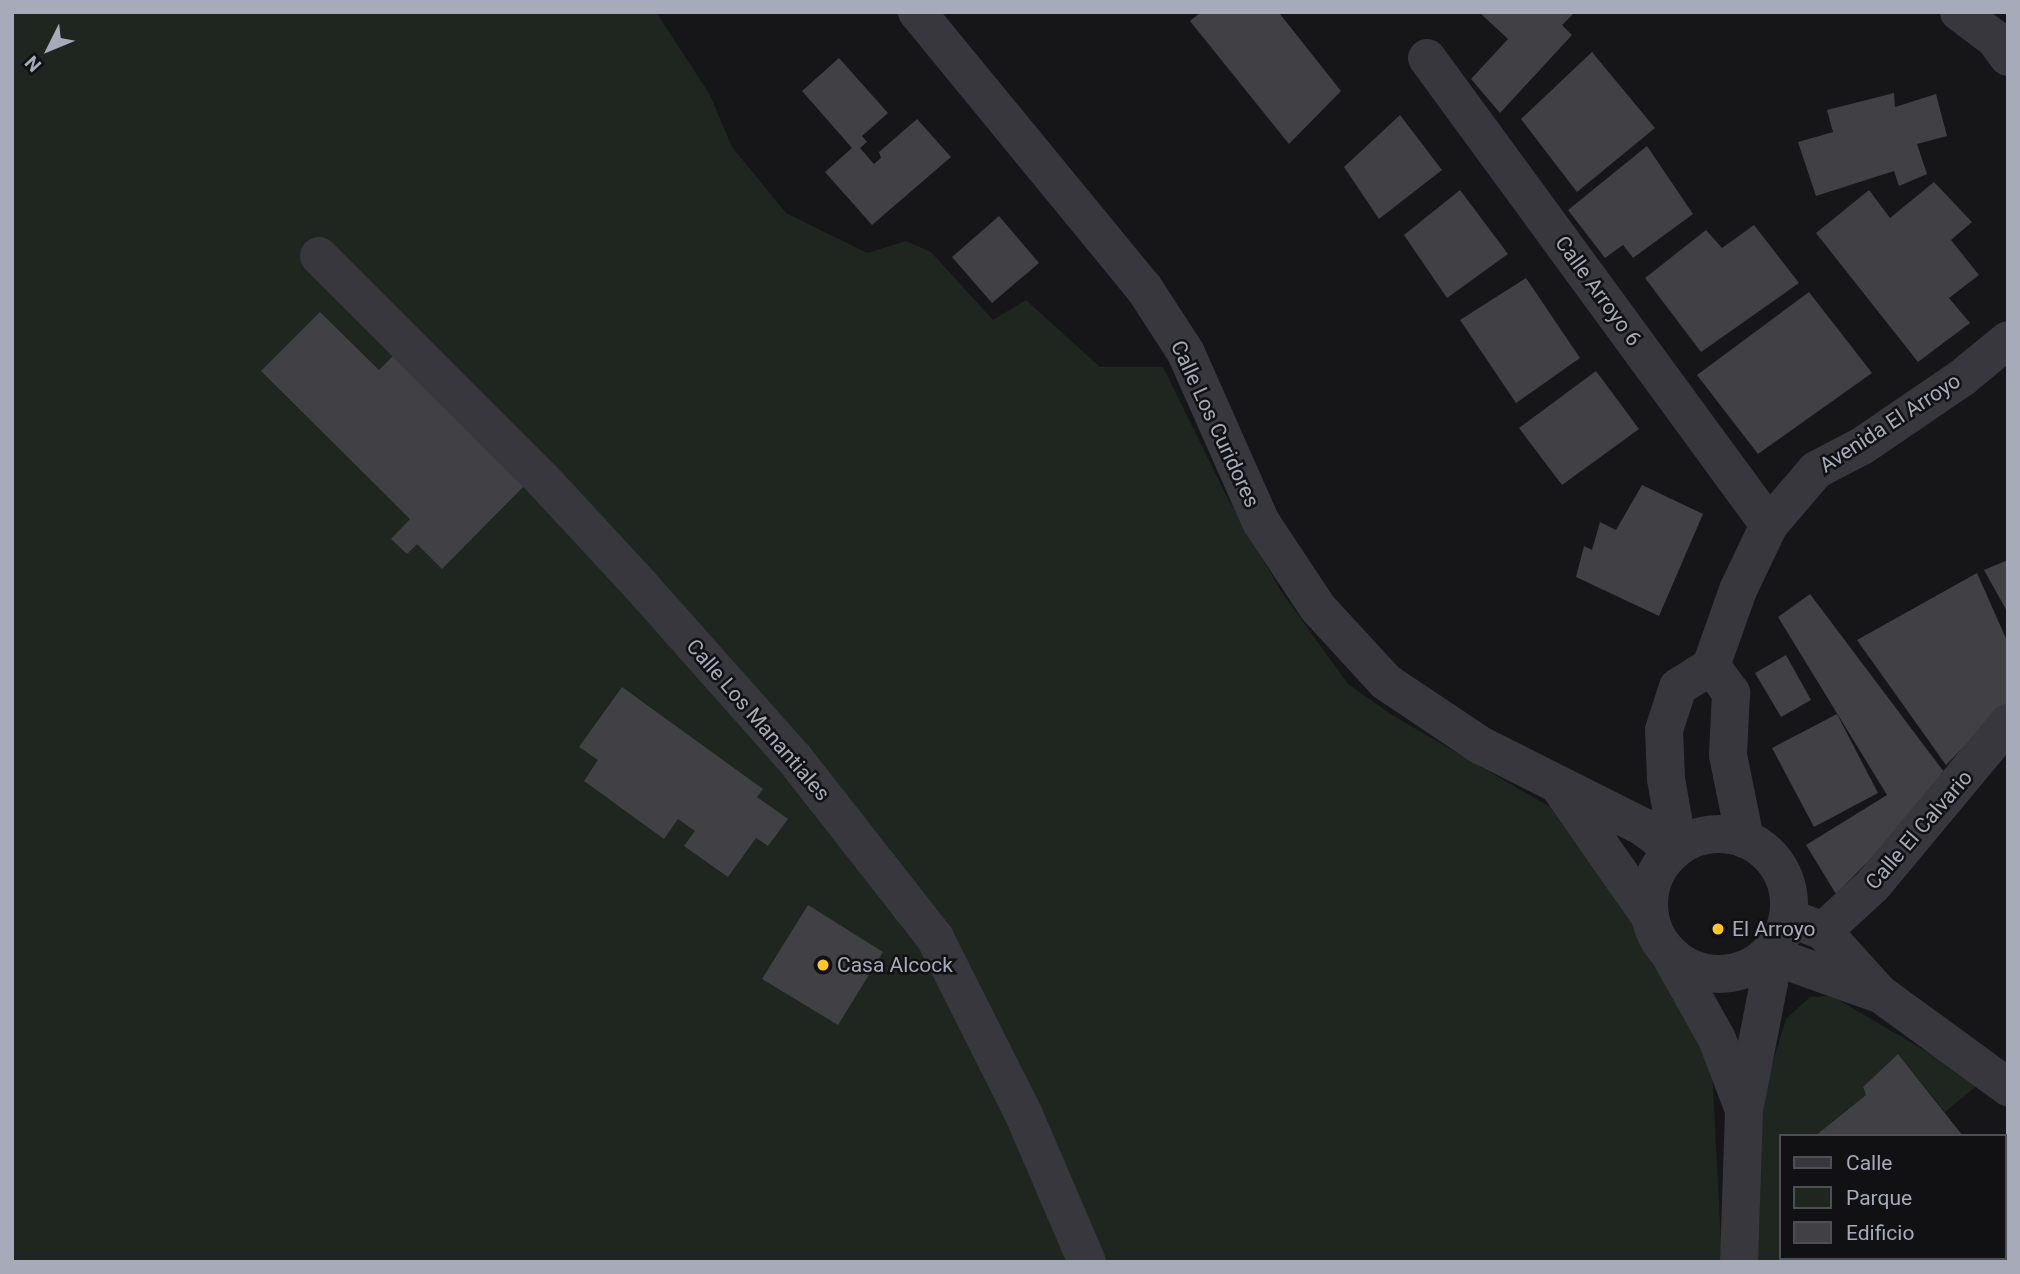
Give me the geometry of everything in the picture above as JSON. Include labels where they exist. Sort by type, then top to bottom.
[{"type":"street","name":"Calle Los Curidores","points":[[917,12],[1144,288],[1186,353],[1261,522],[1318,608],[1386,682],[1480,745],[1643,827],[1675,848]]},
{"type":"street","points":[[1959,12],[1994,39],[2008,57]]},
{"type":"street","name":"Calle Arroyo 6","points":[[1427,58],[1769,525]]},
{"type":"street","name":"Calle Los Manantiales","points":[[319,256],[543,480],[642,587],[794,758],[935,938],[1024,1115],[1087,1262]]},
{"type":"street","name":"Avenida El Arroyo","points":[[1711,666],[1738,590],[1769,525],[1816,470],[1862,446],[1963,377],[2008,340]]},
{"type":"street","points":[[1675,848],[1666,779],[1664,730],[1678,687],[1711,666],[1731,693],[1728,755],[1745,839]]},
{"type":"street","name":"Calle El Calvario","points":[[1806,925],[1873,885],[2008,723]]},
{"type":"street","points":[[1558,785],[1649,915],[1656,937],[1670,955],[1717,1039],[1744,1110]]},
{"type":"street","points":[[1649,915],[1650,891],[1658,869],[1675,848],[1698,837],[1721,833],[1745,839],[1766,852],[1781,871],[1789,894],[1806,925],[1879,993],[2008,1087]]},
{"type":"street","points":[[1670,955],[1697,971],[1727,975],[1768,957],[1806,925]]},
{"type":"street","points":[[1768,957],[1879,993]]},
{"type":"street","points":[[1739,1262],[1744,1110],[1769,982],[1768,957]]},
{"type":"green space","points":[[12,12],[656,12],[710,95],[732,147],[786,213],[867,253],[906,241],[931,252],[993,320],[1026,300],[1100,367],[1163,367],[1227,497],[1281,591],[1348,684],[1392,715],[1550,807],[1619,886],[1658,954],[1712,1068],[1722,1262],[12,1262]]},
{"type":"green space","points":[[1832,996],[1980,1083],[1945,1112],[1898,1054],[1863,1087],[1866,1095],[1817,1134],[1778,1134],[1778,1260],[1906,1262],[1754,1262],[1758,1117],[1786,1019],[1810,997]]},
{"type":"building","points":[[1201,12],[1280,14],[1341,91],[1289,144],[1190,21]]},
{"type":"building","points":[[1479,12],[1575,12],[1562,25],[1572,35],[1500,113],[1471,79],[1508,39]]},
{"type":"building","points":[[1592,52],[1655,128],[1577,192],[1521,119]]},
{"type":"building","points":[[839,58],[888,113],[862,136],[867,142],[860,148],[874,164],[881,158],[879,152],[917,119],[951,157],[872,225],[825,172],[852,148],[802,91]]},
{"type":"building","points":[[1894,93],[1895,107],[1936,94],[1947,136],[1917,144],[1927,174],[1899,186],[1894,171],[1816,196],[1798,142],[1833,132],[1827,110]]},
{"type":"building","points":[[1400,115],[1442,170],[1379,219],[1344,167]]},
{"type":"building","points":[[1647,146],[1693,214],[1633,258],[1623,245],[1605,258],[1568,210]]},
{"type":"building","points":[[1934,182],[1972,222],[1951,240],[1979,275],[1949,298],[1970,323],[1918,362],[1816,233],[1869,190],[1890,218]]},
{"type":"building","points":[[1460,190],[1508,254],[1447,298],[1404,235]]},
{"type":"building","points":[[999,216],[1039,263],[992,303],[952,257]]},
{"type":"building","points":[[1754,225],[1799,283],[1701,352],[1645,278],[1706,230],[1722,248]]},
{"type":"building","points":[[1526,278],[1580,358],[1516,403],[1460,320]]},
{"type":"building","points":[[1809,292],[1872,373],[1758,454],[1697,375]]},
{"type":"building","points":[[320,312],[379,370],[399,350],[530,480],[442,569],[417,544],[407,554],[391,539],[410,519],[261,371]]},
{"type":"building","points":[[1596,371],[1639,429],[1562,485],[1519,428]]},
{"type":"building","points":[[1642,485],[1703,514],[1659,616],[1576,577],[1584,546],[1592,550],[1600,522],[1616,530]]},
{"type":"building","points":[[2008,560],[2008,613],[1984,570]]},
{"type":"building","points":[[1977,573],[2008,643],[2008,702],[1946,765],[1857,640]]},
{"type":"building","points":[[1810,594],[1944,772],[1904,825],[1836,894],[1806,845],[1887,795],[1778,617]]},
{"type":"building","points":[[1786,655],[1811,700],[1781,717],[1755,673]]},
{"type":"building","points":[[622,687],[763,789],[757,797],[788,819],[768,846],[756,838],[728,877],[684,846],[695,831],[678,819],[664,839],[584,781],[598,760],[579,747]]},
{"type":"building","points":[[1837,714],[1878,793],[1814,827],[1772,748]]},
{"type":"building","name":"Casa Alcock","points":[[808,905],[883,952],[838,1025],[762,979]]},
{"type":"building","points":[[1898,1054],[1961,1134],[1817,1134],[1866,1095],[1863,1087]]},
{"type":"building","points":[[2008,1189],[2008,1262],[1956,1260],[2006,1260]]},
{"type":"place","name":"El Arroyo","points":[[1718,929]]},
{"type":"place","name":"Casa Alcock","points":[[823,965]]}]
